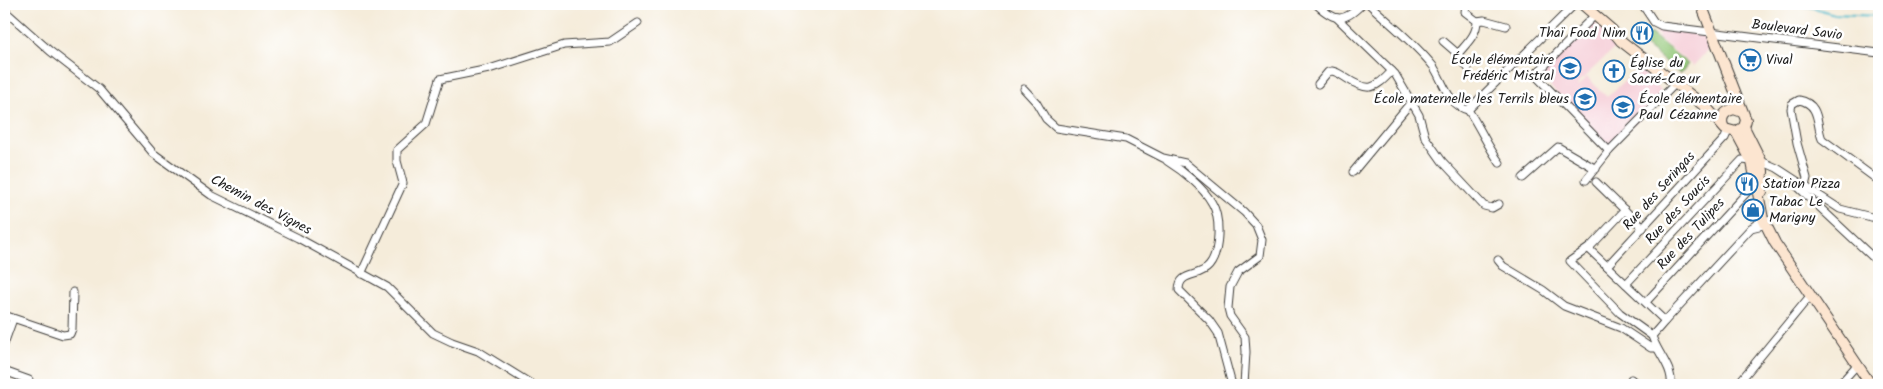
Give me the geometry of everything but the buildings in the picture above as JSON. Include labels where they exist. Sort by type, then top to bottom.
[{"type":"main road","points":[[1582,4],[1612,30],[1626,46],[1659,73],[1673,80],[1733,129]]},
{"type":"main road","points":[[1701,4],[1746,120],[1733,129]]},
{"type":"main road","points":[[1735,91],[1726,113],[1733,129],[1757,165],[1765,221]]},
{"type":"main road","points":[[1707,108],[1726,113],[1742,112]]},
{"type":"main road","points":[[1757,165],[1756,186],[1765,221],[1771,235],[1871,385]]},
{"type":"street","points":[[1316,4],[1328,15],[1337,18],[1392,71],[1412,101],[1425,137],[1442,161],[1484,206],[1492,208],[1499,204]]},
{"type":"street","points":[[1337,18],[1352,15],[1363,4],[1432,66],[1450,98],[1459,107],[1468,110],[1482,130],[1490,150],[1500,163]]},
{"type":"street","points":[[1466,4],[1465,12],[1477,21],[1484,20],[1506,26]]},
{"type":"street","points":[[1468,110],[1575,4]]},
{"type":"street","name":"Boulevard Savio","points":[[1642,4],[1654,22],[1662,26],[1879,53]]},
{"type":"street","name":"Chemin des Vignes","points":[[4,10],[50,51],[100,89],[153,153],[211,195],[298,238],[387,287],[434,333],[452,342],[478,351],[533,385]]},
{"type":"street","points":[[1595,16],[1538,72],[1537,77],[1609,151]]},
{"type":"street","points":[[1458,54],[1475,34],[1477,21]]},
{"type":"street","points":[[361,274],[403,183],[397,161],[397,150],[426,124],[440,80],[490,69],[564,45],[610,42],[638,22]]},
{"type":"street","points":[[1443,41],[1458,54],[1468,68]]},
{"type":"street","points":[[1318,84],[1328,72],[1332,71],[1355,84],[1371,88],[1378,86],[1392,71]]},
{"type":"street","points":[[1586,180],[1609,151],[1673,80]]},
{"type":"street","points":[[1024,89],[1036,102],[1046,119],[1056,128],[1126,139],[1177,167],[1213,204],[1217,219],[1217,243],[1213,260],[1202,272],[1183,278],[1179,283],[1179,290],[1209,320],[1218,334],[1232,385]]},
{"type":"street","points":[[1805,186],[1807,178],[1797,143],[1791,109],[1792,104],[1800,100],[1809,104],[1819,119],[1822,139],[1879,181]]},
{"type":"street","points":[[1353,172],[1412,101]]},
{"type":"street","name":"Rue des Seringas","points":[[1607,266],[1733,129]]},
{"type":"street","points":[[1523,178],[1558,148],[1596,169]]},
{"type":"street","points":[[1163,158],[1185,163],[1194,170],[1213,188],[1244,212],[1256,225],[1262,240],[1260,256],[1238,272],[1229,294],[1228,308],[1230,316],[1245,336],[1244,385]]},
{"type":"street","name":"Rue des Soucis","points":[[1626,284],[1742,160],[1757,165]]},
{"type":"street","points":[[1757,165],[1781,171],[1840,209],[1879,219]]},
{"type":"street","points":[[1796,180],[1798,187],[1879,263]]},
{"type":"street","points":[[1596,182],[1643,228]]},
{"type":"street","name":"Rue des Tulipes","points":[[1646,302],[1750,188],[1756,186]]},
{"type":"street","points":[[1625,210],[1590,247],[1578,256],[1571,258],[1571,264],[1620,313],[1652,336],[1656,348],[1669,368],[1670,385]]},
{"type":"street","points":[[1652,336],[1751,228],[1765,221]]},
{"type":"street","points":[[1590,247],[1607,266],[1665,321]]},
{"type":"street","points":[[1498,260],[1503,266],[1543,290],[1564,306],[1621,328],[1647,346],[1656,348]]},
{"type":"street","points":[[4,316],[63,335],[70,334],[72,329],[74,292]]},
{"type":"street","points":[[1738,385],[1810,296]]},
{"type":"street","points":[[4,344],[13,319]]},
{"type":"street","points":[[1839,385],[1857,365]]},
{"type":"street","points":[[4,371],[29,380]]},
{"type":"street","points":[[1631,380],[1638,385]]},
{"type":"shaded area","points":[[1594,22],[1617,46],[1577,84],[1579,86],[1587,77],[1607,97],[1639,68],[1662,92],[1637,117],[1639,120],[1608,146],[1539,75]]},
{"type":"shaded area","points":[[1657,29],[1706,35],[1705,41],[1708,42],[1710,48],[1693,66],[1658,38],[1659,35],[1656,35]]},
{"type":"green space","points":[[1650,33],[1688,64],[1680,74],[1642,43]]},
{"type":"waterway","points":[[1789,4],[1811,7],[1834,14],[1879,16]]},
{"type":"place","name":"Thaï Food Nim","points":[[1642,33]]},
{"type":"place","name":"Vival","points":[[1750,60]]},
{"type":"place","name":"École élémentaire Frédéric Mistral","points":[[1570,68]]},
{"type":"place","name":"Église du Sacré-Cœur","points":[[1614,71]]},
{"type":"place","name":"École maternelle les Terrils bleus","points":[[1585,99]]},
{"type":"place","name":"École élémentaire Paul Cézanne","points":[[1623,107]]},
{"type":"place","name":"Station Pizza","points":[[1747,184]]},
{"type":"place","name":"Tabac Le Marigny","points":[[1753,210]]}]
